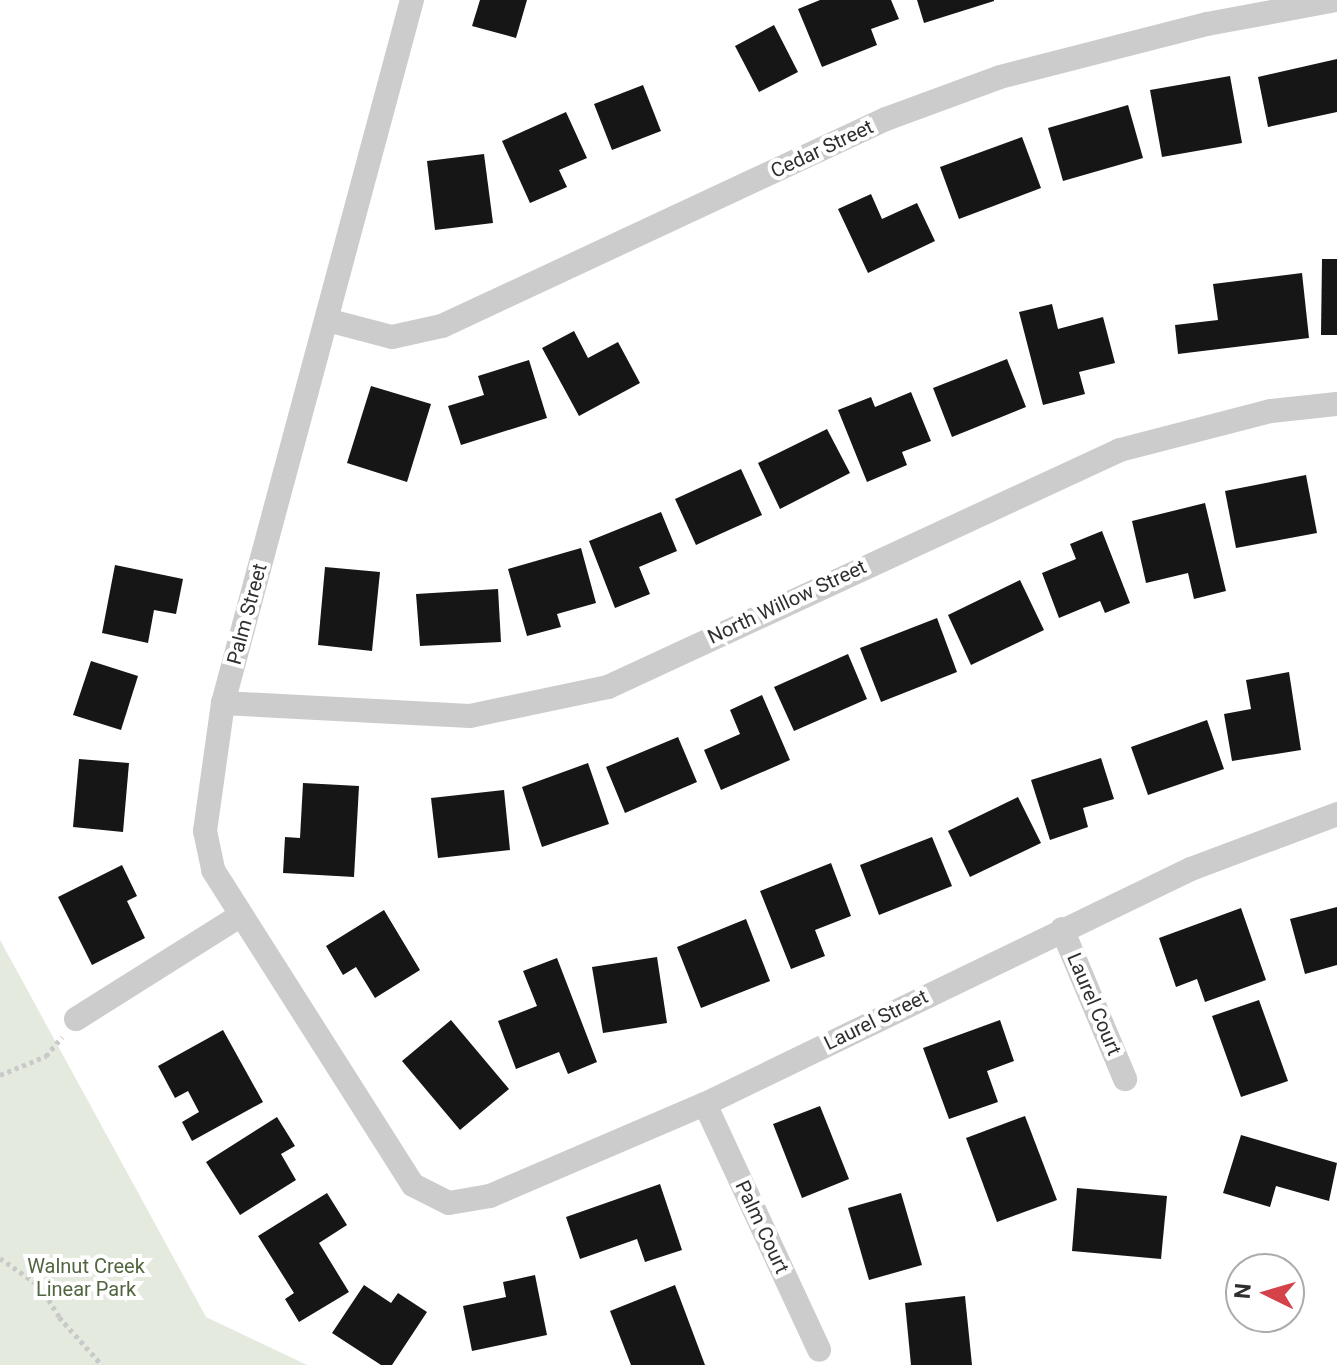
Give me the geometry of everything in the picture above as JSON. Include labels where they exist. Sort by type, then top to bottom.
[{"type":"street","name":"Palm Street","points":[[412,0],[223,703],[205,831],[213,870],[413,1185]]},
{"type":"street","name":"Cedar Street","points":[[327,320],[392,337],[442,326],[886,119],[1000,77],[1207,24],[1337,0]]},
{"type":"street","name":"North Willow Street","points":[[223,703],[470,716],[608,687],[1120,450],[1271,411],[1337,404]]},
{"type":"street","name":"Laurel Street","points":[[413,1185],[449,1203],[490,1196],[705,1104],[1191,869],[1337,814]]},
{"type":"street","points":[[76,1019],[241,915]]},
{"type":"street","name":"Laurel Court","points":[[1062,929],[1125,1079]]},
{"type":"street","name":"Palm Court","points":[[705,1104],[819,1350]]},
{"type":"path","points":[[0,1075],[46,1056],[76,1019]]},
{"type":"path","points":[[0,1258],[40,1286],[59,1317],[102,1365]]},
{"type":"green space","name":"Walnut Creek Linear Park","points":[[0,940],[206,1317],[307,1365],[0,1365]]},
{"type":"building","points":[[480,0],[527,0],[516,38],[472,26]]},
{"type":"building","points":[[820,0],[891,0],[899,19],[871,29],[877,45],[822,67],[798,9]]},
{"type":"building","points":[[917,0],[994,0],[994,1],[924,23]]},
{"type":"building","points":[[774,25],[798,72],[759,92],[735,46]]},
{"type":"building","points":[[1337,59],[1337,112],[1268,127],[1258,77]]},
{"type":"building","points":[[1230,76],[1242,143],[1162,157],[1150,90]]},
{"type":"building","points":[[643,85],[661,131],[612,150],[594,104]]},
{"type":"building","points":[[1128,105],[1143,158],[1063,181],[1048,128]]},
{"type":"building","points":[[566,112],[587,158],[559,170],[567,187],[530,203],[502,141]]},
{"type":"building","points":[[1022,137],[1041,188],[959,219],[940,167]]},
{"type":"building","points":[[484,154],[493,223],[435,230],[427,161]]},
{"type":"building","points":[[871,194],[882,219],[917,203],[935,241],[868,273],[838,209]]},
{"type":"building","points":[[1322,259],[1337,259],[1337,335],[1321,335]]},
{"type":"building","points":[[1302,273],[1309,338],[1178,354],[1175,325],[1218,320],[1213,284]]},
{"type":"building","points":[[1052,304],[1058,329],[1103,317],[1115,363],[1079,372],[1085,394],[1043,405],[1019,312]]},
{"type":"building","points":[[574,331],[588,358],[618,342],[640,383],[579,416],[542,348]]},
{"type":"building","points":[[1007,359],[1026,407],[952,437],[933,388]]},
{"type":"building","points":[[529,360],[547,418],[461,445],[448,406],[484,395],[478,376]]},
{"type":"building","points":[[371,386],[431,404],[407,482],[347,463]]},
{"type":"building","points":[[911,392],[931,441],[902,452],[907,465],[867,482],[838,410],[871,397],[875,407]]},
{"type":"building","points":[[827,429],[850,473],[780,509],[758,463]]},
{"type":"building","points":[[741,469],[762,515],[696,545],[675,499]]},
{"type":"building","points":[[1306,475],[1317,533],[1236,548],[1225,491]]},
{"type":"building","points":[[1205,503],[1226,591],[1194,599],[1188,573],[1146,583],[1132,521]]},
{"type":"building","points":[[661,512],[677,551],[639,567],[650,594],[615,608],[589,541]]},
{"type":"building","points":[[1102,531],[1130,603],[1105,613],[1100,601],[1059,618],[1042,573],[1076,559],[1070,544]]},
{"type":"building","points":[[581,548],[596,603],[557,614],[561,627],[527,636],[508,569]]},
{"type":"building","points":[[115,565],[183,579],[176,614],[154,610],[148,643],[102,633]]},
{"type":"building","points":[[325,567],[380,572],[372,651],[318,645]]},
{"type":"building","points":[[1020,580],[1044,630],[971,665],[948,615]]},
{"type":"building","points":[[498,589],[501,642],[420,646],[416,594]]},
{"type":"building","points":[[937,618],[957,672],[881,702],[860,648]]},
{"type":"building","points":[[848,654],[867,699],[794,731],[774,687]]},
{"type":"building","points":[[91,661],[138,676],[121,730],[73,715]]},
{"type":"building","points":[[1289,672],[1301,750],[1232,761],[1224,714],[1251,709],[1246,680]]},
{"type":"building","points":[[762,695],[790,760],[721,790],[704,750],[740,734],[730,710]]},
{"type":"building","points":[[1207,720],[1224,769],[1148,795],[1131,747]]},
{"type":"building","points":[[678,737],[697,782],[625,813],[606,767]]},
{"type":"building","points":[[1101,758],[1114,799],[1083,808],[1088,827],[1050,840],[1031,780]]},
{"type":"building","points":[[79,759],[129,763],[123,832],[73,827]]},
{"type":"building","points":[[588,763],[609,824],[542,847],[522,787]]},
{"type":"building","points":[[303,783],[359,786],[354,877],[283,873],[285,837],[300,838]]},
{"type":"building","points":[[504,790],[510,850],[438,858],[431,798]]},
{"type":"building","points":[[1018,797],[1041,843],[970,877],[948,831]]},
{"type":"building","points":[[932,837],[952,886],[879,915],[860,865]]},
{"type":"building","points":[[831,863],[851,916],[815,930],[825,956],[791,969],[760,891]]},
{"type":"building","points":[[122,865],[137,896],[127,901],[145,938],[92,965],[58,897]]},
{"type":"building","points":[[1337,907],[1337,965],[1305,974],[1290,919]]},
{"type":"building","points":[[1241,908],[1266,980],[1205,1002],[1197,979],[1176,987],[1159,938]]},
{"type":"building","points":[[384,910],[420,970],[375,998],[356,967],[343,975],[326,946]]},
{"type":"building","points":[[746,919],[770,981],[701,1008],[677,947]]},
{"type":"building","points":[[657,957],[667,1023],[603,1033],[592,967]]},
{"type":"building","points":[[557,958],[597,1062],[568,1074],[559,1052],[516,1069],[498,1021],[537,1006],[523,971]]},
{"type":"building","points":[[1259,1000],[1288,1081],[1241,1097],[1212,1016]]},
{"type":"building","points":[[451,1020],[509,1089],[460,1130],[402,1061]]},
{"type":"building","points":[[1000,1020],[1014,1061],[987,1071],[998,1102],[949,1119],[923,1048]]},
{"type":"building","points":[[223,1030],[263,1102],[192,1141],[182,1122],[199,1112],[188,1091],[175,1098],[158,1066]]},
{"type":"building","points":[[820,1106],[849,1179],[802,1198],[773,1124]]},
{"type":"building","points":[[1025,1116],[1057,1200],[997,1222],[966,1138]]},
{"type":"building","points":[[277,1117],[295,1146],[281,1154],[296,1180],[240,1215],[206,1162]]},
{"type":"building","points":[[1241,1135],[1337,1163],[1329,1201],[1276,1186],[1270,1207],[1223,1193]]},
{"type":"building","points":[[660,1184],[682,1250],[645,1262],[637,1239],[580,1259],[566,1217]]},
{"type":"building","points":[[1077,1188],[1167,1196],[1161,1259],[1072,1251]]},
{"type":"building","points":[[327,1193],[347,1225],[319,1243],[349,1292],[299,1322],[285,1299],[294,1293],[258,1236]]},
{"type":"building","points":[[901,1193],[922,1265],[869,1280],[848,1208]]},
{"type":"building","points":[[535,1275],[547,1335],[472,1351],[463,1306],[506,1297],[503,1282]]},
{"type":"building","points":[[364,1285],[391,1303],[398,1293],[427,1312],[392,1365],[381,1365],[332,1333]]},
{"type":"building","points":[[675,1285],[705,1365],[631,1365],[610,1311]]},
{"type":"building","points":[[965,1296],[972,1365],[911,1365],[905,1303]]}]
